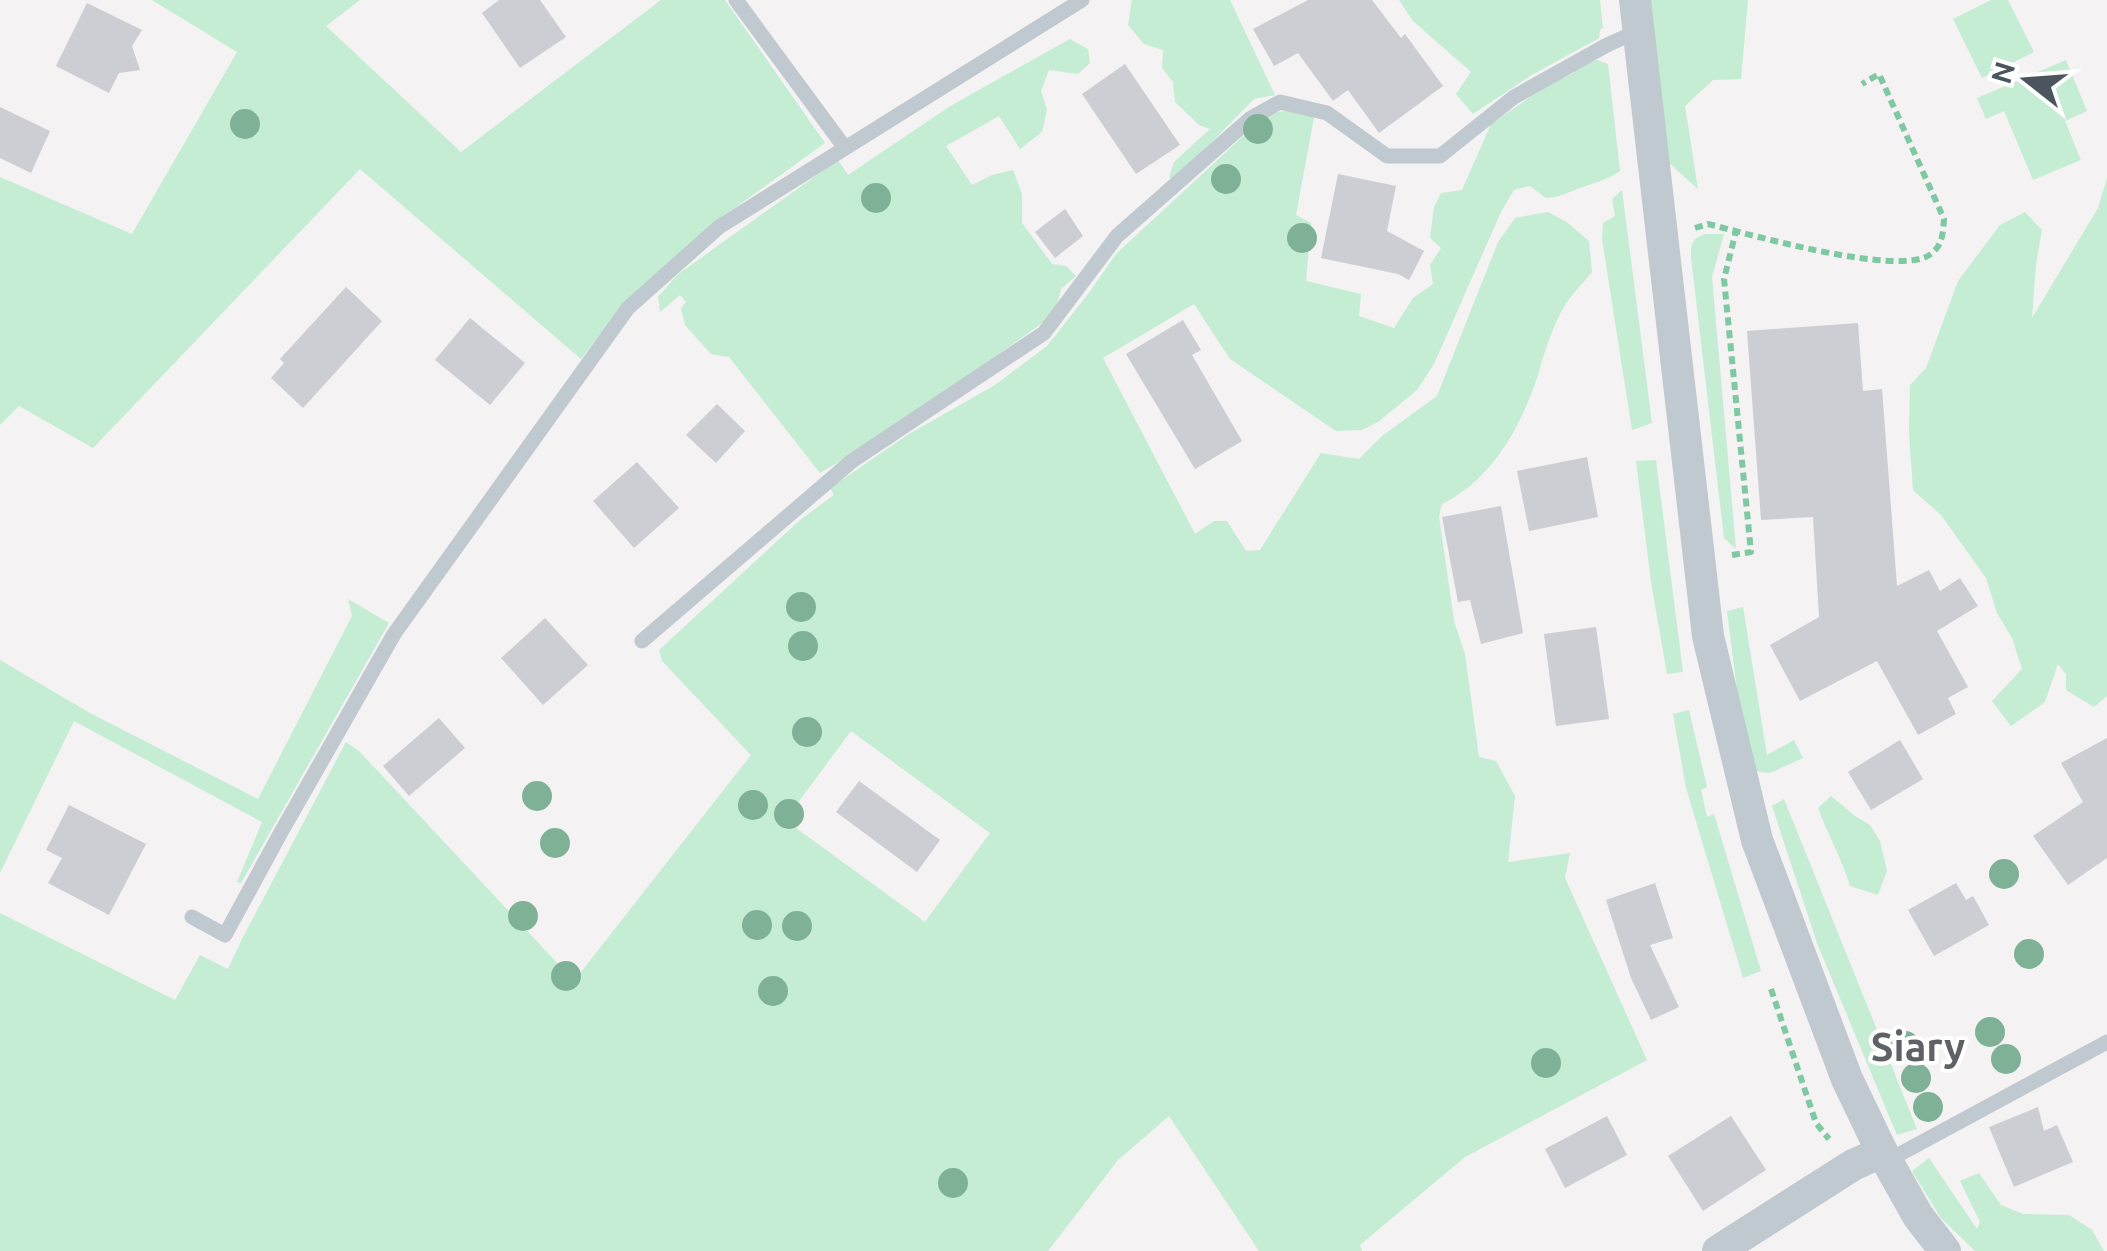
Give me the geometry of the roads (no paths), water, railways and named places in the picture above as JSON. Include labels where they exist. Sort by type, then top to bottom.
[{"type":"street","points":[[1637,15],[1708,636],[1758,840],[1874,1159],[1945,1251]]},
{"type":"street","points":[[1718,1251],[1874,1159]]},
{"type":"lane","points":[[736,0],[845,148]]},
{"type":"lane","points":[[192,917],[225,935],[394,634],[628,308],[719,228],[1082,0]]},
{"type":"lane","points":[[642,641],[799,497],[1044,333],[1117,236],[1251,118],[1280,102],[1327,113],[1387,156],[1440,156],[1514,96],[1607,45],[1637,15]]},
{"type":"lane","points":[[1874,1159],[2107,1042]]},
{"type":"district","name":"Siary","points":[[1918,1046]]}]
